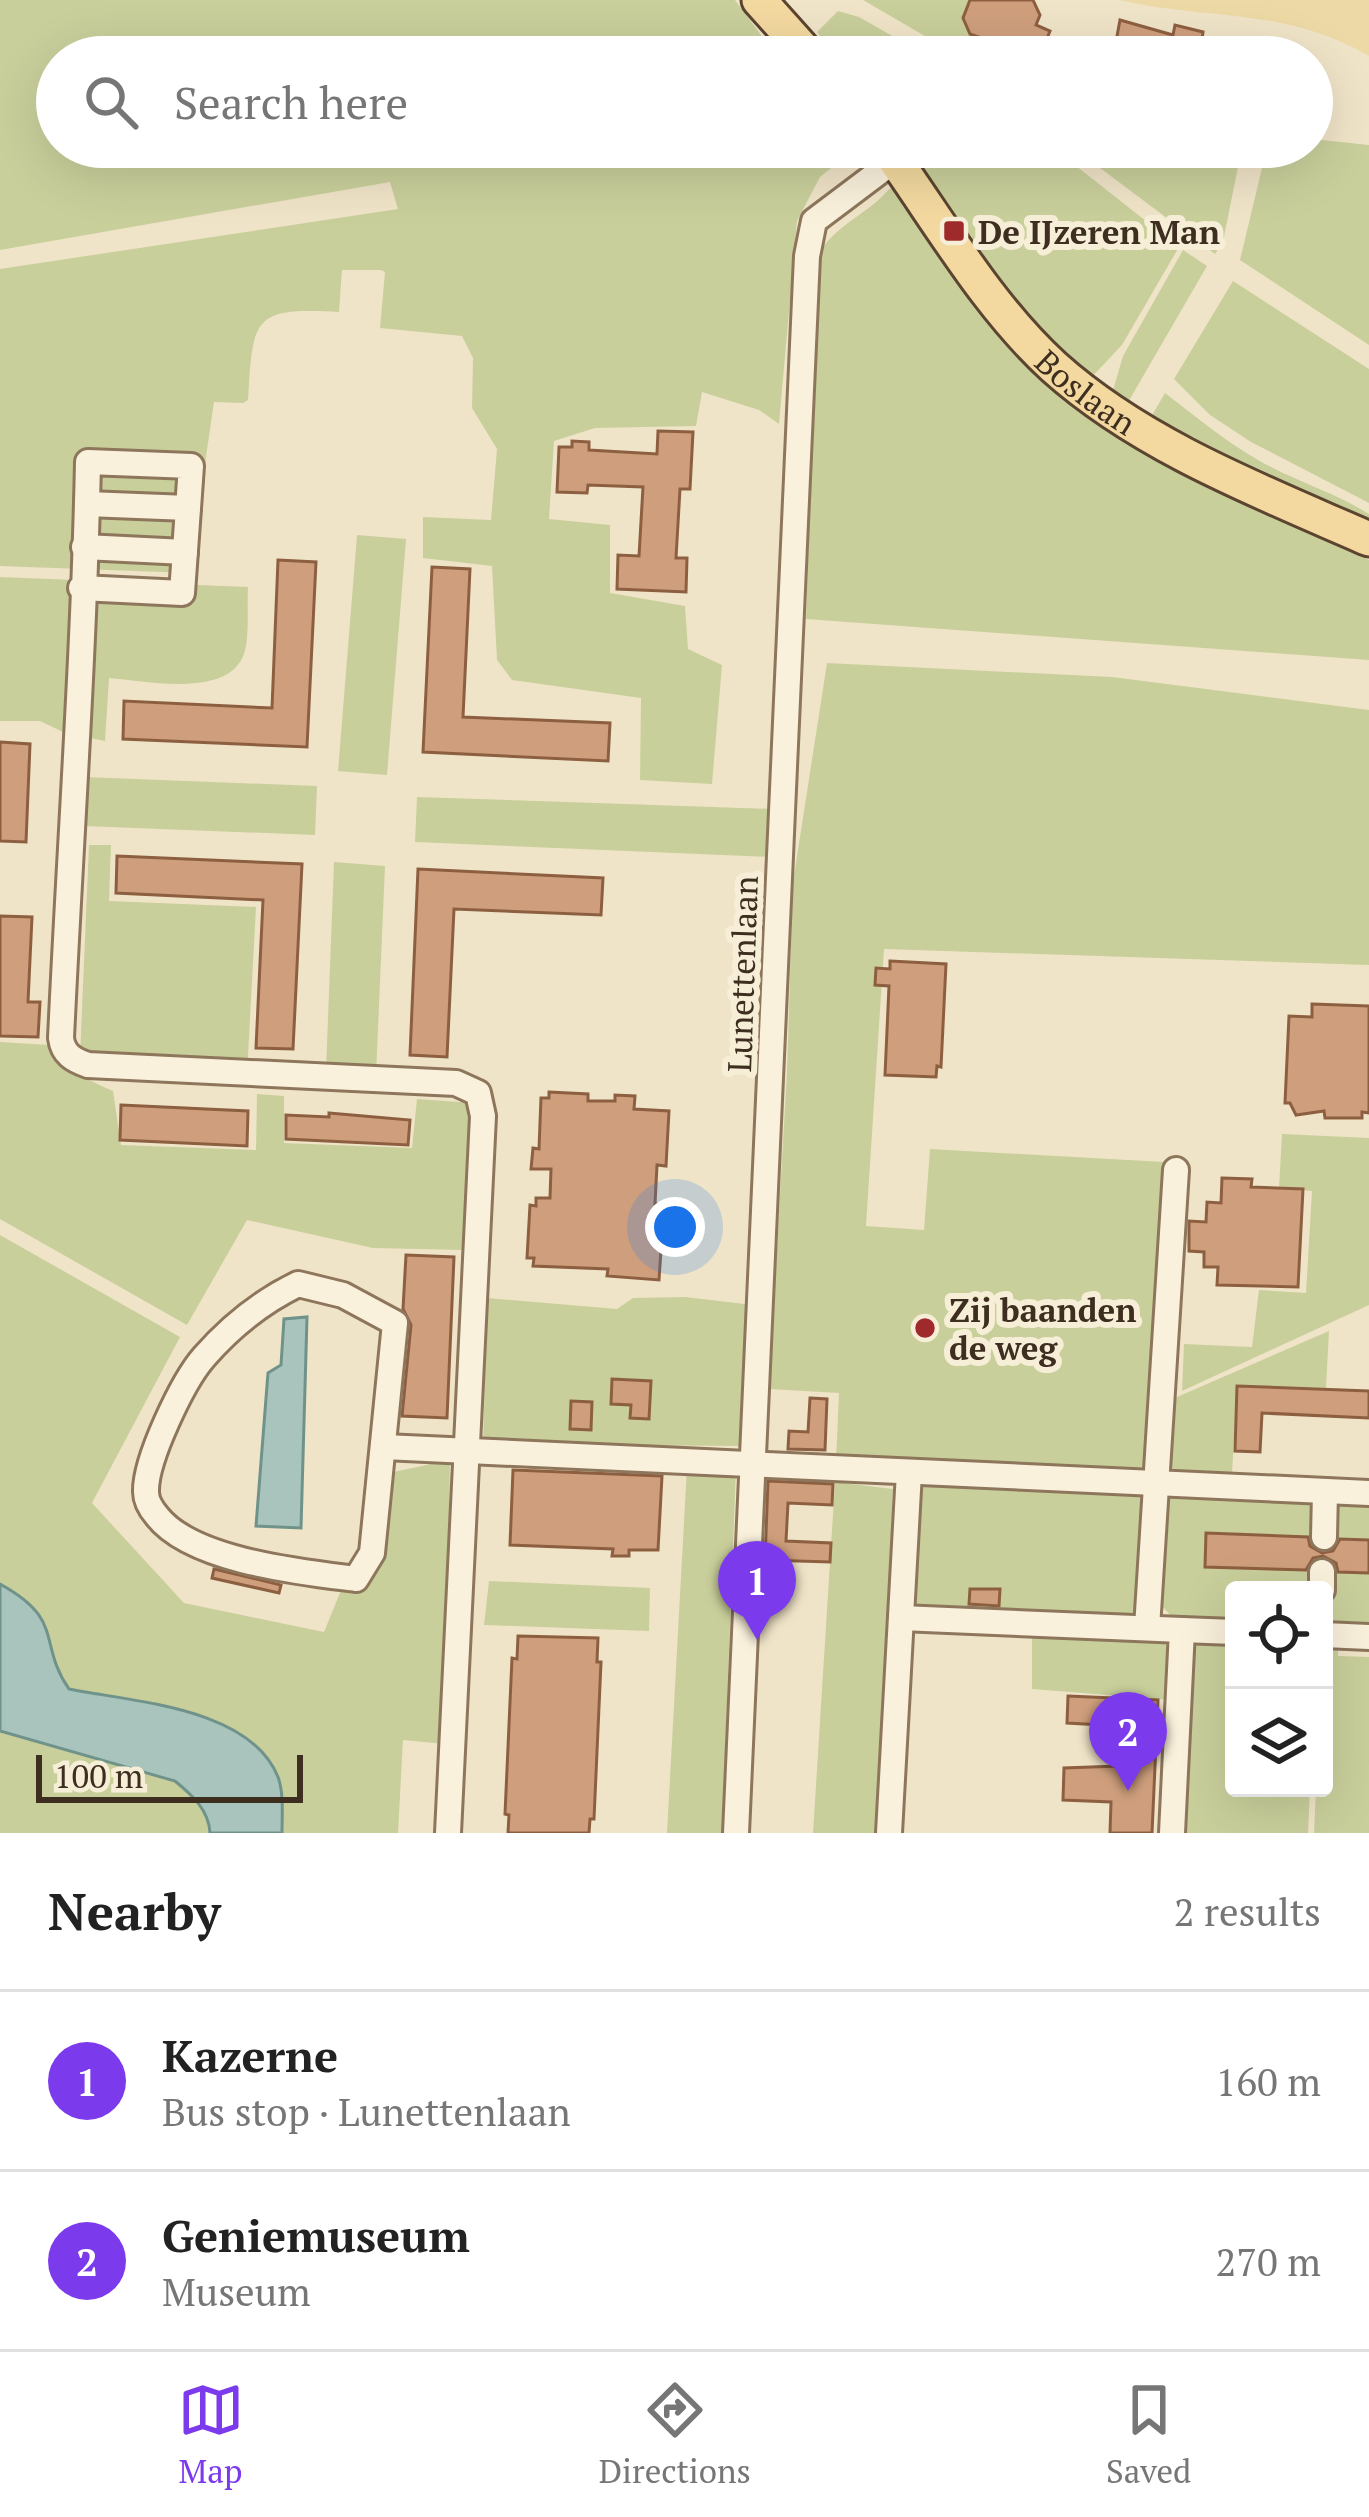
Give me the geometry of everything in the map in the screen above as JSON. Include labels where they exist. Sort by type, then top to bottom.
[{"type":"main road","points":[[759,0],[791,36]]},
{"type":"main road","name":"Boslaan","points":[[901,168],[1013,325],[1055,368],[1134,424],[1216,470],[1369,539]]},
{"type":"street","name":"Lunettenlaan","points":[[736,1833],[807,256],[814,220],[875,168]]},
{"type":"street","points":[[82,588],[182,593],[190,466],[88,462],[87,504],[82,588],[62,1048],[73,1060],[88,1065],[455,1083],[478,1094],[483,1116],[448,1833]]},
{"type":"street","points":[[87,504],[188,508]]},
{"type":"street","points":[[84,547],[185,552]]},
{"type":"street","points":[[1147,1628],[1176,1170]]},
{"type":"street","points":[[298,1284],[343,1295],[395,1323],[384,1447],[372,1552],[356,1579],[209,1552],[159,1520],[145,1498],[147,1477],[170,1417],[201,1360],[260,1303],[298,1284]]},
{"type":"street","points":[[384,1447],[1369,1493]]},
{"type":"street","points":[[889,1833],[909,1472]]},
{"type":"street","points":[[1324,1537],[1325,1491]]},
{"type":"street","points":[[901,1618],[1225,1632]]},
{"type":"street","points":[[1172,1833],[1183,1630]]},
{"type":"street","points":[[1333,1635],[1369,1637]]},
{"type":"green space","points":[[0,0],[735,0],[762,36],[36,36],[36,168],[831,168],[820,177],[797,221],[779,424],[759,410],[702,392],[696,426],[595,428],[554,441],[549,519],[610,525],[610,593],[685,606],[688,649],[722,665],[712,784],[640,780],[641,698],[512,680],[497,660],[492,566],[423,558],[423,517],[491,520],[497,449],[472,408],[473,358],[462,336],[380,328],[385,272],[381,270],[342,270],[339,312],[289,312],[263,323],[252,351],[248,400],[214,402],[189,573],[0,566],[0,269],[398,209],[390,182],[0,250]]},
{"type":"green space","points":[[863,0],[981,0],[981,36],[925,36]]},
{"type":"green space","points":[[838,11],[892,36],[820,36],[817,32]]},
{"type":"green space","points":[[1333,141],[1369,145],[1369,345],[1240,260],[1262,168],[1333,168]]},
{"type":"green space","points":[[919,168],[1079,168],[1179,247],[1122,345],[1089,380],[1025,314]]},
{"type":"green space","points":[[1100,168],[1238,168],[1223,242],[1215,254]]},
{"type":"green space","points":[[900,188],[992,318],[1162,455],[1259,509],[1369,560],[1369,660],[806,619],[818,256],[841,228],[889,189]]},
{"type":"green space","points":[[1183,250],[1207,266],[1127,404],[1113,390],[1123,356]]},
{"type":"green space","points":[[1233,281],[1369,369],[1369,503],[1251,442],[1210,415],[1174,379]]},
{"type":"green space","points":[[1165,393],[1246,453],[1355,506],[1369,514],[1369,522],[1212,451],[1151,417]]},
{"type":"green space","points":[[357,535],[406,539],[387,775],[338,771]]},
{"type":"green space","points":[[0,577],[248,587],[246,646],[239,663],[226,675],[209,681],[167,684],[109,678],[105,741],[65,733],[40,721],[0,721]]},
{"type":"green space","points":[[827,663],[1112,677],[1369,710],[1369,965],[884,949],[866,1226],[924,1230],[930,1149],[1164,1162],[1155,1474],[836,1461],[839,1393],[769,1389],[793,882]]},
{"type":"green space","points":[[85,777],[317,786],[315,835],[84,826]]},
{"type":"green space","points":[[417,797],[775,809],[772,857],[415,842]]},
{"type":"green space","points":[[89,845],[111,845],[109,901],[256,907],[247,1075],[80,1056]]},
{"type":"green space","points":[[334,862],[385,866],[376,1076],[326,1070]]},
{"type":"green space","points":[[0,1042],[65,1046],[76,1069],[113,1091],[121,1145],[256,1150],[257,1094],[284,1096],[284,1143],[412,1148],[417,1099],[473,1103],[463,1250],[373,1248],[247,1220],[187,1325],[0,1219]]},
{"type":"green space","points":[[1282,1134],[1369,1138],[1369,1305],[1182,1391],[1184,1344],[1252,1347],[1259,1290],[1306,1293],[1312,1191],[1279,1188]]},
{"type":"green space","points":[[0,1235],[180,1337],[92,1503],[184,1603],[324,1632],[389,1473],[450,1460],[445,1744],[403,1740],[398,1833],[0,1833]]},
{"type":"green space","points":[[685,1297],[753,1305],[743,1446],[483,1444],[487,1298],[617,1309],[633,1298]]},
{"type":"green space","points":[[1329,1331],[1326,1388],[1237,1386],[1232,1474],[1197,1477],[1173,1469],[1168,1463],[1171,1409],[1177,1397]]},
{"type":"green space","points":[[687,1467],[736,1469],[722,1833],[667,1833]]},
{"type":"green space","points":[[835,1482],[893,1489],[879,1833],[813,1833]]},
{"type":"green space","points":[[918,1485],[1146,1494],[1139,1621],[908,1612]]},
{"type":"green space","points":[[1169,1493],[1312,1501],[1310,1581],[1225,1581],[1225,1624],[1176,1621],[1158,1602]]},
{"type":"green space","points":[[1330,1497],[1369,1499],[1369,1630],[1333,1625],[1333,1581],[1327,1581]]},
{"type":"green space","points":[[489,1581],[650,1588],[649,1631],[484,1625]]},
{"type":"green space","points":[[1032,1634],[1173,1640],[1171,1700],[1032,1689]]},
{"type":"green space","points":[[1201,1638],[1225,1639],[1225,1797],[1310,1797],[1308,1833],[1177,1833],[1186,1651]]},
{"type":"green space","points":[[1333,1643],[1338,1643],[1338,1656],[1369,1657],[1369,1833],[1314,1833],[1316,1797],[1333,1797]]},
{"type":"sand","points":[[1120,0],[1369,0],[1369,56],[1333,36],[1277,22]]},
{"type":"water","points":[[307,1317],[301,1528],[256,1526],[268,1373],[281,1365],[284,1319]]},
{"type":"water","points":[[0,1584],[21,1597],[42,1621],[69,1689],[187,1712],[243,1736],[264,1754],[280,1783],[282,1833],[210,1833],[203,1810],[175,1781],[0,1731]]},
{"type":"building","points":[[970,0],[1033,0],[1040,15],[1036,25],[1050,31],[1048,36],[976,36],[963,18]]},
{"type":"building","points":[[1120,20],[1173,35],[1175,25],[1203,32],[1203,36],[1117,36]]},
{"type":"building","points":[[658,431],[693,432],[690,489],[680,489],[676,558],[687,558],[686,592],[617,589],[618,555],[639,556],[643,487],[588,485],[587,493],[557,492],[559,447],[572,447],[572,441],[589,442],[589,450],[657,454]]},
{"type":"building","points":[[278,560],[316,562],[307,747],[123,739],[124,701],[272,708]]},
{"type":"building","points":[[432,567],[470,569],[463,717],[610,723],[608,761],[423,752]]},
{"type":"building","points":[[0,742],[30,744],[26,842],[0,841]]},
{"type":"building","points":[[117,856],[302,864],[293,1049],[256,1048],[263,900],[116,893]]},
{"type":"building","points":[[418,869],[603,878],[601,915],[454,909],[447,1057],[410,1055]]},
{"type":"building","points":[[0,916],[32,917],[28,1002],[40,1002],[38,1037],[0,1036]]},
{"type":"building","points":[[890,961],[946,964],[941,1067],[937,1066],[936,1077],[885,1075],[889,986],[875,985],[876,968],[890,969]]},
{"type":"building","points":[[1312,1004],[1369,1006],[1369,1113],[1362,1112],[1362,1118],[1325,1118],[1324,1111],[1296,1115],[1290,1103],[1285,1103],[1289,1016],[1312,1017]]},
{"type":"building","points":[[549,1092],[588,1094],[588,1101],[635,1096],[634,1109],[669,1111],[666,1166],[657,1165],[655,1204],[664,1204],[659,1280],[607,1276],[608,1269],[533,1266],[534,1258],[527,1258],[530,1205],[536,1206],[536,1198],[550,1198],[551,1169],[531,1169],[533,1148],[539,1149],[541,1098],[549,1098]]},
{"type":"building","points":[[121,1105],[248,1111],[247,1146],[120,1140]]},
{"type":"building","points":[[329,1113],[410,1120],[408,1145],[286,1139],[286,1115],[329,1117]]},
{"type":"building","points":[[1222,1178],[1252,1179],[1251,1187],[1303,1189],[1298,1287],[1217,1285],[1218,1267],[1204,1267],[1204,1252],[1189,1251],[1189,1221],[1206,1222],[1207,1202],[1221,1203]]},
{"type":"building","points":[[406,1255],[454,1257],[447,1418],[402,1416],[411,1325],[403,1309]]},
{"type":"building","points":[[612,1379],[651,1381],[649,1419],[630,1418],[631,1405],[611,1404]]},
{"type":"building","points":[[1237,1386],[1369,1391],[1369,1418],[1262,1413],[1260,1452],[1235,1451]]},
{"type":"building","points":[[810,1398],[827,1399],[825,1450],[788,1449],[789,1431],[808,1432]]},
{"type":"building","points":[[571,1401],[592,1402],[591,1430],[570,1429]]},
{"type":"building","points":[[513,1470],[662,1476],[658,1550],[629,1550],[629,1556],[612,1556],[613,1549],[510,1545]]},
{"type":"building","points":[[768,1481],[833,1484],[832,1505],[788,1503],[786,1541],[831,1543],[830,1562],[765,1560]]},
{"type":"building","points":[[1206,1533],[1308,1537],[1310,1546],[1322,1553],[1333,1551],[1340,1539],[1369,1540],[1369,1573],[1338,1572],[1336,1563],[1323,1556],[1313,1558],[1306,1570],[1205,1567]]},
{"type":"building","points":[[214,1569],[281,1585],[279,1593],[212,1578]]},
{"type":"building","points":[[970,1589],[1000,1589],[999,1606],[969,1604]]},
{"type":"building","points":[[518,1636],[598,1638],[594,1819],[590,1819],[589,1833],[508,1833],[512,1658],[517,1659]]},
{"type":"building","points":[[1068,1696],[1158,1700],[1152,1833],[1110,1833],[1111,1802],[1063,1800],[1064,1768],[1118,1766],[1120,1726],[1067,1723]]},
{"type":"place","name":"De IJzeren Man","points":[[954,231]]},
{"type":"place","name":"Zij baanden de weg","points":[[925,1328]]},
{"type":"place","name":"Kazerne","points":[[757,1640]]},
{"type":"place","name":"Geniemuseum","points":[[1128,1791]]}]
